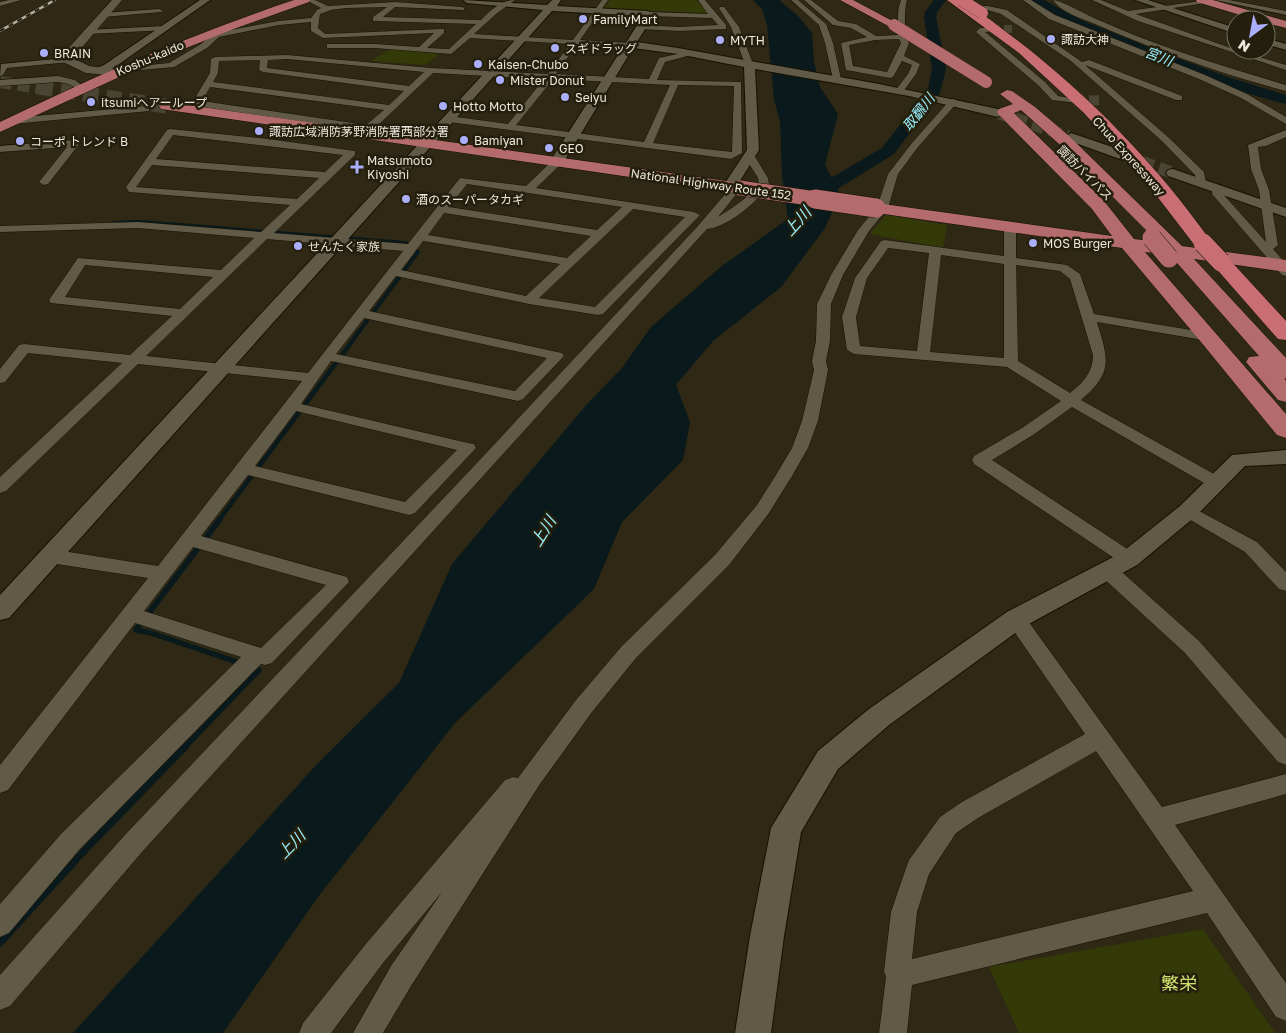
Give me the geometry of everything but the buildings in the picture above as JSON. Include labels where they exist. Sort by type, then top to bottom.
[{"type":"highway","name":"Koshu-kaido","points":[[4,127],[80,88],[116,72],[232,24],[304,0]]},
{"type":"highway","name":"諏訪バイパス","points":[[844,0],[892,25],[989,86],[1091,172],[1149,238]]},
{"type":"highway","name":"Chuo Expressway","points":[[952,0],[972,9],[1047,62],[1100,110],[1145,157],[1286,334]]},
{"type":"highway","points":[[1203,1],[1286,25]]},
{"type":"highway","name":"Chuo Expressway","points":[[972,9],[1037,62],[1086,108],[1129,154],[1203,243],[1226,257],[1286,316]]},
{"type":"highway","name":"諏訪バイパス","points":[[989,86],[1006,110],[1067,153],[1149,238],[1170,255],[1286,389]]},
{"type":"highway","points":[[989,86],[1008,94],[1020,103],[1060,136],[1130,202],[1170,255],[1286,372]]},
{"type":"highway","name":"National Highway Route 152","points":[[166,106],[1128,244],[1170,255],[1284,268]]},
{"type":"highway","points":[[1006,110],[1004,112],[1098,205],[1128,244],[1209,337],[1286,430]]},
{"type":"highway","name":"諏訪バイパス","points":[[1170,255],[1286,395]]},
{"type":"main road","points":[[116,72],[82,68],[67,60],[68,54],[117,0]]},
{"type":"street","points":[[0,4],[18,0]]},
{"type":"street","points":[[96,70],[108,67],[206,0]]},
{"type":"street","points":[[309,0],[326,8]]},
{"type":"street","points":[[467,0],[503,6],[554,4],[648,14],[715,16]]},
{"type":"street","points":[[323,36],[322,47],[375,46],[451,52],[482,22],[512,0]]},
{"type":"street","points":[[510,127],[550,77],[605,0]]},
{"type":"street","points":[[641,27],[678,29],[723,27],[701,0]]},
{"type":"street","points":[[0,996],[133,844],[701,229],[736,187],[753,150],[754,65],[735,28],[716,0]]},
{"type":"street","points":[[794,0],[822,24],[829,43],[834,78]]},
{"type":"street","points":[[807,0],[836,23],[853,26],[875,38]]},
{"type":"street","points":[[1056,0],[1060,5],[1074,12],[1144,43],[1286,88]]},
{"type":"street","points":[[1095,0],[1286,68]]},
{"type":"street","points":[[1139,0],[1226,28]]},
{"type":"street","points":[[1218,0],[1286,13]]},
{"type":"street","points":[[420,50],[441,31],[323,36],[314,29],[314,20],[319,12],[326,8],[356,1],[462,9],[448,20]]},
{"type":"street","points":[[1130,13],[1203,1]]},
{"type":"street","points":[[395,4],[376,19],[482,22]]},
{"type":"street","points":[[4,602],[50,556],[554,4]]},
{"type":"street","points":[[902,37],[875,38],[845,43],[849,68],[890,75],[905,43],[902,37],[904,6]]},
{"type":"street","points":[[1020,7],[1029,28],[1072,57],[1123,100],[1200,174],[1201,183]]},
{"type":"street","points":[[972,9],[1020,7],[1052,17],[1112,43],[1202,77],[1244,96],[1286,121]]},
{"type":"street","points":[[103,15],[159,11]]},
{"type":"street","points":[[528,190],[556,163],[648,14]]},
{"type":"street","points":[[116,72],[170,65],[204,46],[217,35],[280,23],[314,20]]},
{"type":"street","points":[[384,32],[393,20]]},
{"type":"street","points":[[87,32],[165,28]]},
{"type":"street","points":[[1015,29],[1029,28]]},
{"type":"street","points":[[677,51],[682,48],[678,29]]},
{"type":"street","points":[[992,29],[980,32],[1036,78],[1055,98],[1074,101]]},
{"type":"street","points":[[236,40],[238,30]]},
{"type":"street","points":[[468,36],[657,46],[1006,110]]},
{"type":"street","points":[[233,58],[235,49]]},
{"type":"street","points":[[308,58],[318,52]]},
{"type":"street","points":[[652,82],[662,60],[688,53]]},
{"type":"street","points":[[264,57],[262,70],[410,89]]},
{"type":"street","points":[[900,57],[916,64],[901,91]]},
{"type":"street","points":[[1072,57],[1179,98]]},
{"type":"street","points":[[431,70],[371,127],[366,128],[291,116],[199,105],[196,103],[214,73],[216,59],[233,58],[308,58],[431,70],[608,80],[738,84],[737,153],[730,156],[449,119]]},
{"type":"street","points":[[1248,63],[1286,58]]},
{"type":"street","points":[[0,73],[4,66],[67,60]]},
{"type":"street","points":[[1219,66],[1238,64]]},
{"type":"street","points":[[258,90],[290,73]]},
{"type":"street","points":[[0,83],[58,79],[72,82],[80,88]]},
{"type":"street","points":[[647,145],[675,82]]},
{"type":"street","points":[[206,84],[389,108]]},
{"type":"street","points":[[1103,100],[1123,100]]},
{"type":"street","points":[[367,1033],[401,976],[532,777],[584,706],[629,652],[722,560],[763,509],[784,476],[800,448],[810,421],[816,396],[821,370],[819,360],[823,341],[824,304],[837,275],[879,208],[894,174],[951,101]]},
{"type":"street","points":[[4,127],[146,109]]},
{"type":"street","points":[[4,127],[44,127]]},
{"type":"street","points":[[0,487],[300,202],[327,175],[351,153],[170,132],[151,162],[131,187],[133,190],[300,202]]},
{"type":"street","points":[[1266,248],[1272,245],[1264,190],[1256,169],[1253,145],[1263,144],[1286,133]]},
{"type":"street","points":[[1071,137],[1125,156]]},
{"type":"street","points":[[0,149],[75,143],[44,182]]},
{"type":"street","points":[[701,229],[734,213],[749,202],[764,185],[763,178],[750,157]]},
{"type":"street","points":[[151,162],[327,175]]},
{"type":"street","points":[[1173,173],[1286,213]]},
{"type":"street","points":[[0,783],[292,406],[327,356],[464,180],[694,215],[598,311],[529,300],[393,272]]},
{"type":"street","points":[[1217,188],[1217,194],[1284,268]]},
{"type":"street","points":[[529,300],[631,206]]},
{"type":"street","points":[[442,209],[600,234]]},
{"type":"street","points":[[0,241],[5,229],[138,225],[412,248]]},
{"type":"street","points":[[1010,227],[1012,262],[1011,363]]},
{"type":"street","points":[[421,237],[569,262]]},
{"type":"street","points":[[1129,559],[980,460],[1072,401],[1088,384],[1099,368],[1100,355],[1090,317],[1076,277],[1063,268],[885,244],[861,278],[849,317],[854,350],[1011,363],[1072,401],[1218,483]]},
{"type":"street","points":[[923,356],[935,251]]},
{"type":"street","points":[[183,313],[56,300],[82,261],[223,274]]},
{"type":"street","points":[[327,356],[518,396],[557,356],[361,313]]},
{"type":"street","points":[[1090,317],[1209,337]]},
{"type":"street","points":[[0,379],[24,348],[311,378]]},
{"type":"street","points":[[243,468],[409,509],[468,448],[292,406]]},
{"type":"street","points":[[753,1033],[767,936],[786,828],[828,760],[879,717],[1016,619],[1129,559],[1188,511],[1239,460],[1286,457]]},
{"type":"street","points":[[1188,511],[1251,546],[1286,584]]},
{"type":"street","points":[[130,614],[265,657],[340,582],[188,539]]},
{"type":"street","points":[[50,556],[161,573]]},
{"type":"street","points":[[1107,570],[1192,647],[1286,755]]},
{"type":"street","points":[[1016,619],[1213,899],[1286,1007]]},
{"type":"street","points":[[0,924],[70,842],[257,654]]},
{"type":"street","points":[[313,1033],[374,954],[486,821],[566,720],[584,706]]},
{"type":"street","points":[[893,1033],[900,976],[897,972],[904,912],[918,868],[948,825],[970,810],[1100,737]]},
{"type":"street","points":[[1157,819],[1286,784]]},
{"type":"street","points":[[900,976],[1213,899]]},
{"type":"green space","points":[[610,0],[697,0],[709,13],[604,9]]},
{"type":"green space","points":[[388,50],[440,54],[425,65],[371,61]]},
{"type":"green space","points":[[886,215],[947,225],[943,248],[870,234]]},
{"type":"green space","name":"繁栄","points":[[1203,929],[1275,1033],[1019,1033],[989,967]]},
{"type":"water","name":"上川","points":[[753,0],[779,0],[797,15],[812,33],[814,62],[820,87],[838,114],[825,165],[840,194],[825,228],[781,287],[713,341],[676,385],[690,422],[683,460],[622,522],[594,589],[455,723],[318,897],[223,1033],[73,1033],[319,762],[399,683],[452,564],[588,403],[622,368],[651,327],[722,266],[788,219],[782,176],[780,122],[774,99],[767,25],[762,9]]},
{"type":"waterway","name":"取飜川","points":[[807,209],[825,189],[888,151],[935,90],[939,69],[930,17],[931,12],[940,0]]},
{"type":"waterway","name":"宮川","points":[[1037,0],[1056,13],[1088,28],[1202,73],[1286,100]]},
{"type":"waterway","points":[[113,223],[141,222],[406,243],[418,252],[352,341]]},
{"type":"waterway","points":[[219,520],[353,340]]},
{"type":"waterway","points":[[220,519],[136,630],[151,633],[240,663]]},
{"type":"waterway","points":[[185,747],[259,670],[251,667]]},
{"type":"waterway","points":[[0,943],[87,848],[186,746]]},
{"type":"tunnel","points":[[992,29],[1015,29]]},
{"type":"tunnel","points":[[0,82],[46,89]]},
{"type":"tunnel","points":[[38,87],[166,106]]},
{"type":"tunnel","points":[[1074,101],[1103,100]]},
{"type":"tunnel","points":[[998,113],[1068,136]]},
{"type":"tunnel","points":[[1125,156],[1173,173]]},
{"type":"railway","points":[[0,31],[55,0]]},
{"type":"place","name":"FamilyMart","points":[[583,19]]},
{"type":"place","name":"諏訪大神","points":[[1051,39]]},
{"type":"place","name":"MYTH","points":[[720,40]]},
{"type":"place","name":"スギドラッグ","points":[[555,48]]},
{"type":"place","name":"BRAIN","points":[[44,53]]},
{"type":"place","name":"Kaisen-Chubo","points":[[478,64]]},
{"type":"place","name":"Mister Donut","points":[[500,80]]},
{"type":"place","name":"Seiyu","points":[[565,97]]},
{"type":"place","name":"itsumiヘアーループ","points":[[91,102]]},
{"type":"place","name":"Hotto Motto","points":[[443,106]]},
{"type":"place","name":"諏訪広域消防茅野消防署西部分署","points":[[259,131]]},
{"type":"place","name":"Bamiyan","points":[[464,140]]},
{"type":"place","name":"コーポ トレンド B","points":[[20,141]]},
{"type":"place","name":"GEO","points":[[549,148]]},
{"type":"place","name":"Matsumoto Kiyoshi","points":[[357,167]]},
{"type":"place","name":"酒のスーパータカギ","points":[[406,199]]},
{"type":"place","name":"MOS Burger","points":[[1033,243]]},
{"type":"place","name":"せんたく家族","points":[[298,246]]}]
